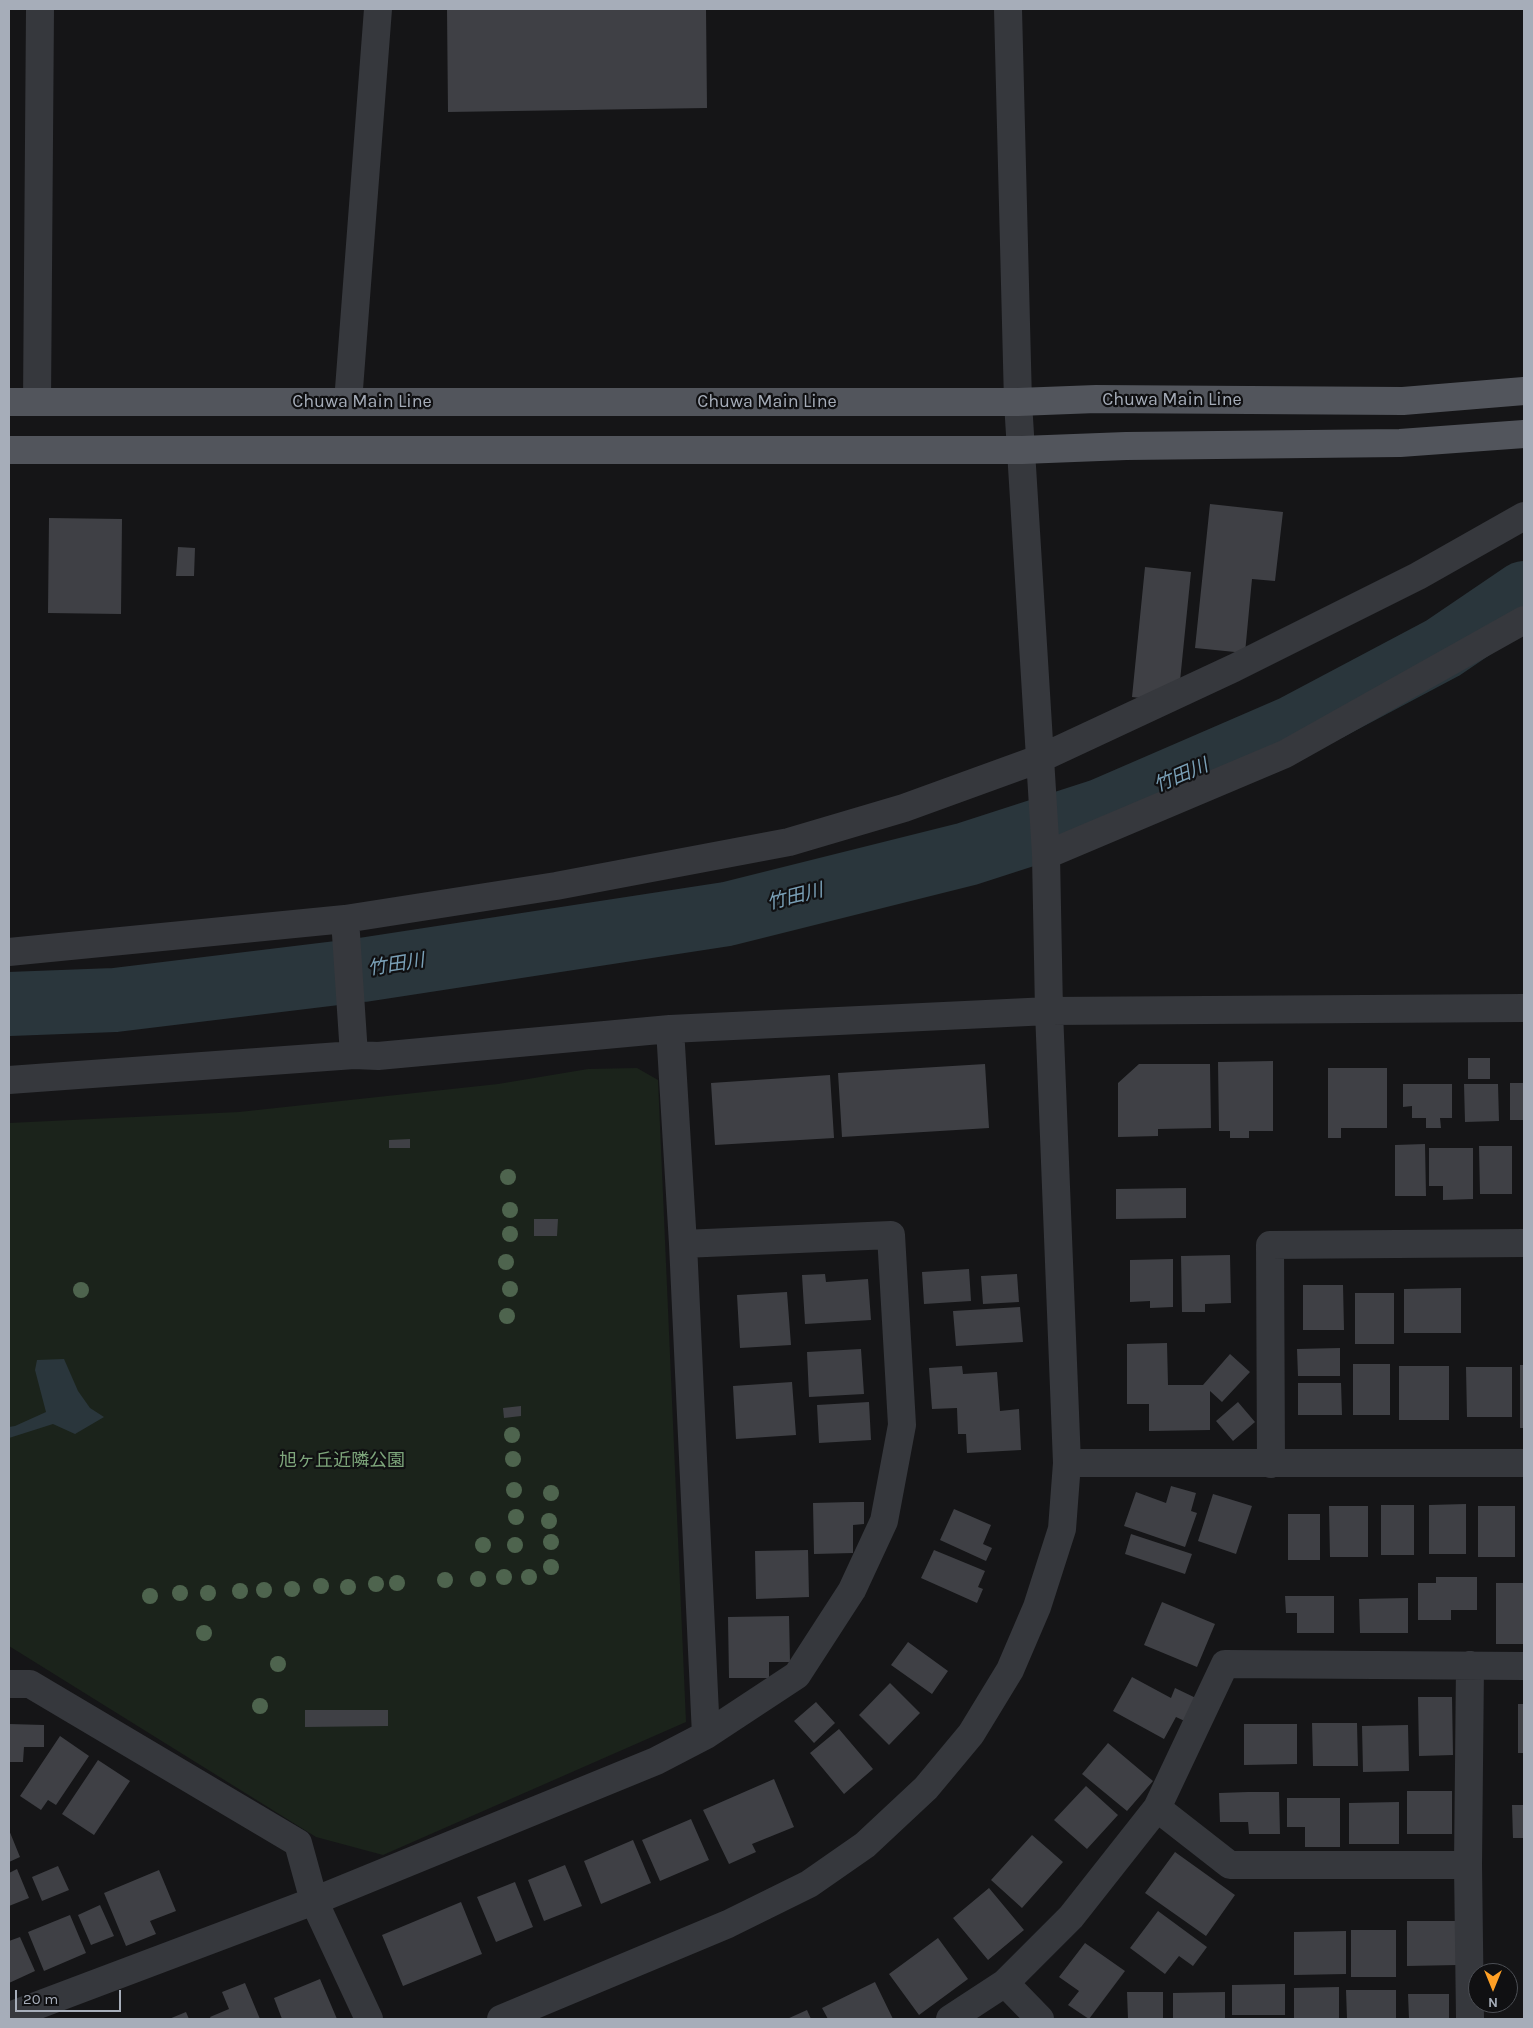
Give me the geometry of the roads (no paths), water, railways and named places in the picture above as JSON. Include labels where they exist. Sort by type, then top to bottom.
[{"type":"main road","name":"Chuwa Main Line","points":[[9,402],[1018,402],[1096,399],[1403,401],[1524,391]]},
{"type":"main road","points":[[9,450],[1022,450],[1126,446],[1400,443],[1524,434]]},
{"type":"street","points":[[37,402],[40,9]]},
{"type":"street","points":[[348,402],[378,9]]},
{"type":"street","points":[[501,2019],[728,1924],[809,1884],[865,1845],[926,1788],[971,1734],[981,1718],[1010,1670],[1037,1607],[1062,1529],[1067,1463],[1049,1010],[1046,858],[1018,402],[1008,9]]},
{"type":"street","points":[[9,952],[346,919],[556,886],[789,842],[904,808],[1039,759],[1278,646],[1418,576],[1524,516]]},
{"type":"street","points":[[1046,858],[1285,754],[1524,620]]},
{"type":"street","points":[[346,919],[354,1055]]},
{"type":"street","points":[[9,1080],[354,1055],[378,1056],[670,1029],[1049,1010],[1524,1008]]},
{"type":"street","points":[[670,1029],[683,1244],[706,1735]]},
{"type":"street","points":[[9,2016],[314,1900],[656,1761],[706,1735],[797,1675],[852,1590],[884,1520],[902,1425],[891,1234],[683,1244]]},
{"type":"street","points":[[1271,1464],[1270,1245],[1524,1243]]},
{"type":"street","points":[[1067,1463],[1524,1463]]},
{"type":"street","points":[[950,2019],[1005,1983],[1071,1916],[1157,1808],[1225,1664],[1524,1666]]},
{"type":"street","points":[[1470,1665],[1468,1864],[1470,2019]]},
{"type":"street","points":[[16,1680],[298,1843],[314,1900],[369,2019]]},
{"type":"street","points":[[1157,1808],[1230,1864],[1468,1864]]},
{"type":"street","points":[[1005,1983],[1040,2019]]},
{"type":"waterway","name":"竹田川","points":[[9,1004],[115,1000],[362,970],[727,914],[967,854],[1100,811],[1294,727],[1443,648],[1524,593]]},
{"type":"park label","name":"旭ヶ丘近隣公園","points":[[342,1461]]}]
